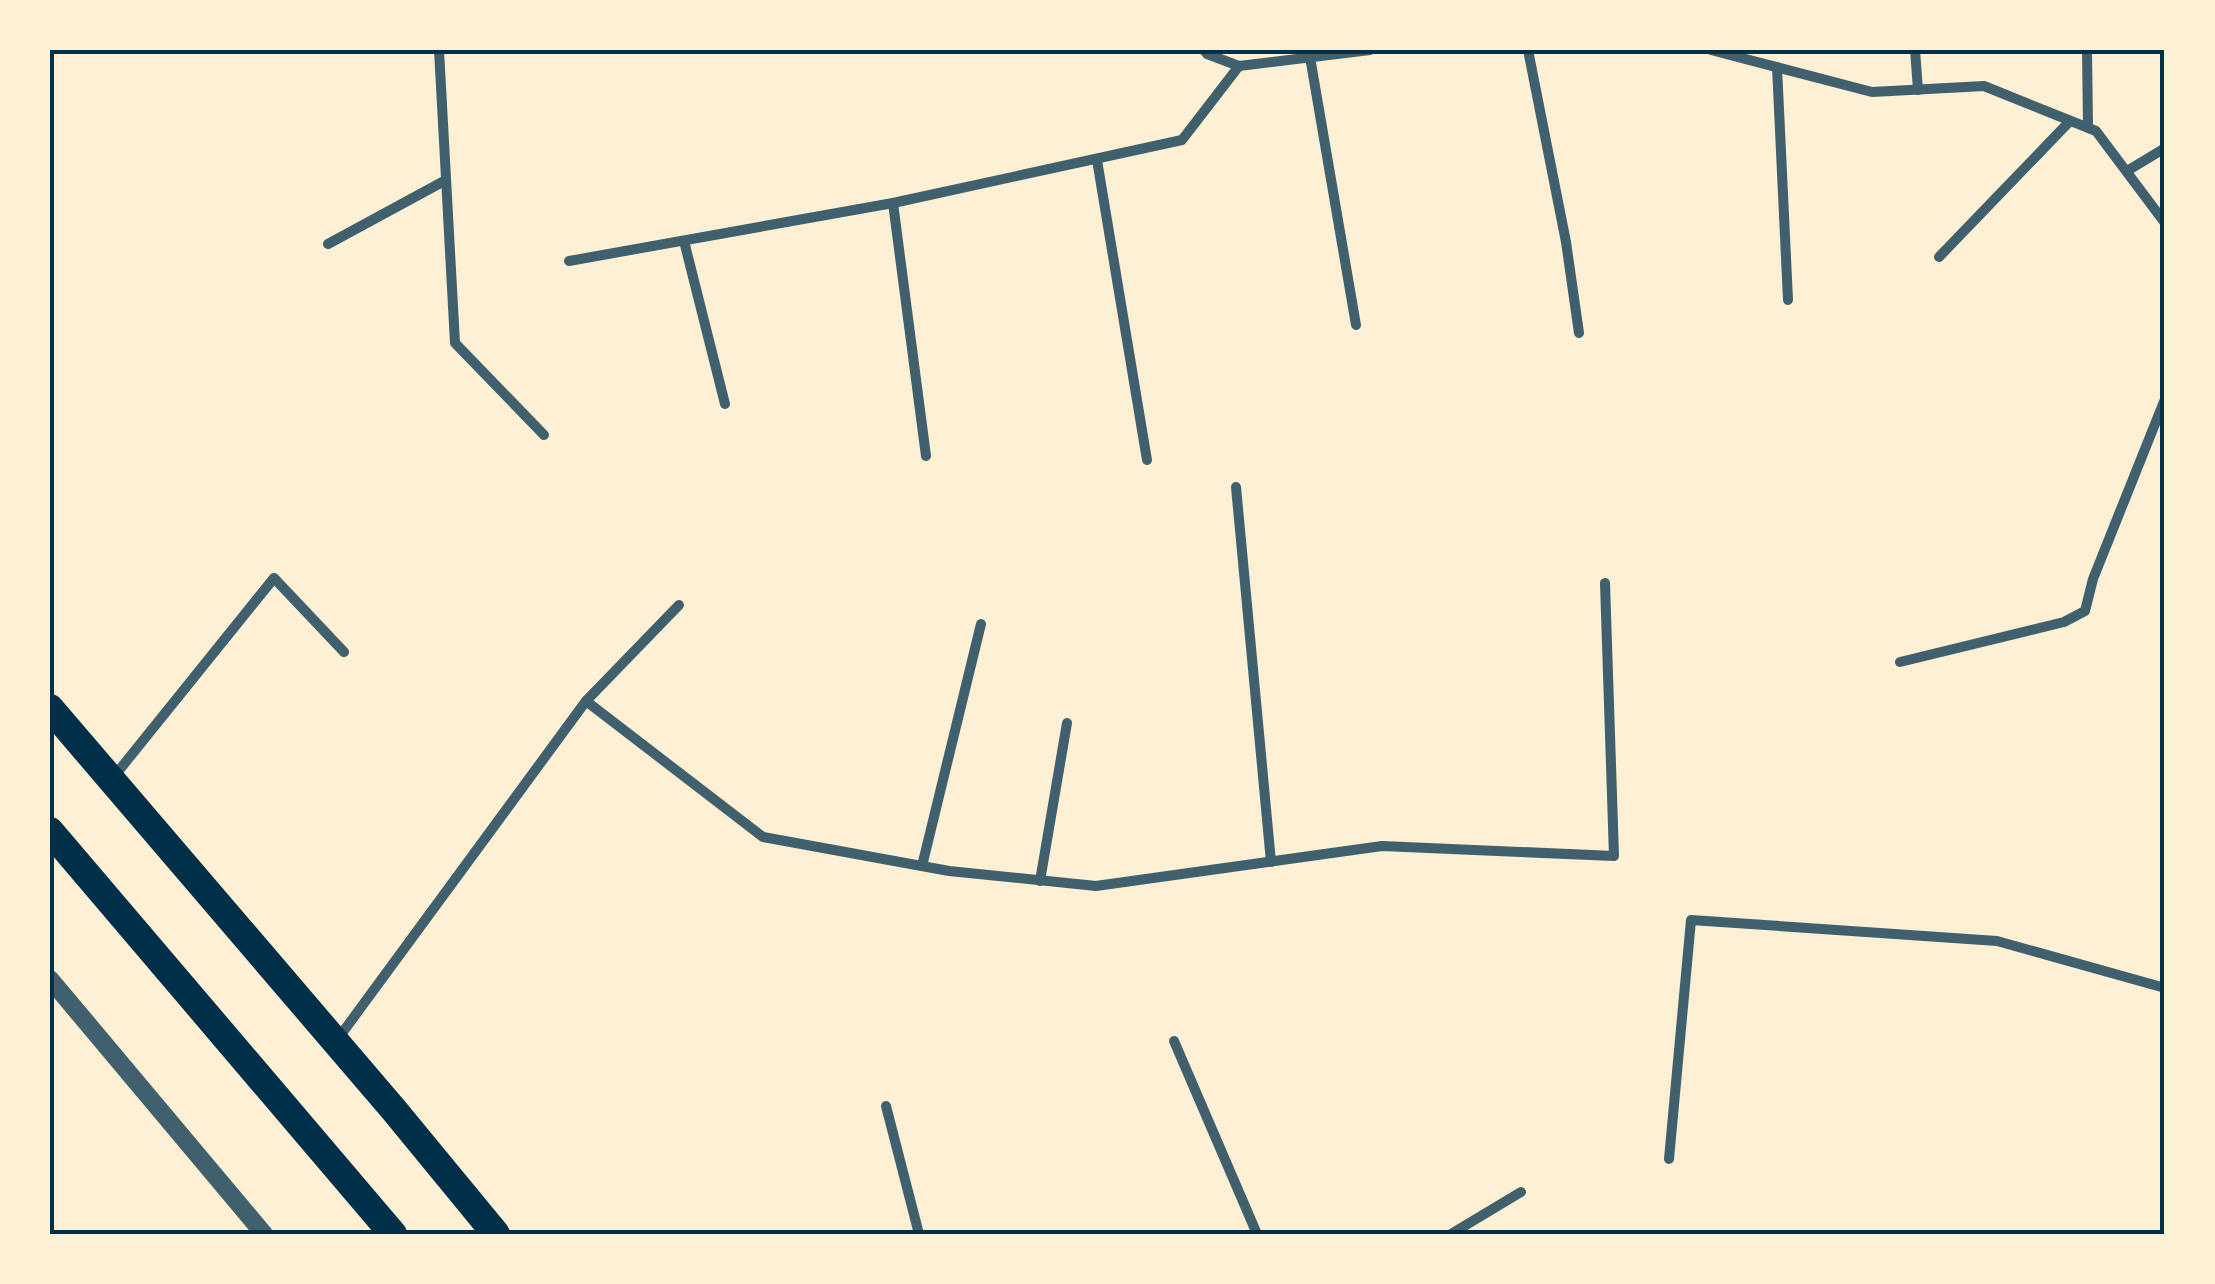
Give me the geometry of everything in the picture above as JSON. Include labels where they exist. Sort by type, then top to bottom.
[{"type":"highway","points":[[50,708],[496,1234]]},
{"type":"highway","points":[[50,831],[393,1234]]},
{"type":"street","points":[[440,50],[455,343],[544,434]]},
{"type":"street","points":[[1204,50],[1238,66],[1370,50]]},
{"type":"street","points":[[1528,50],[1566,242],[1579,334]]},
{"type":"street","points":[[1711,50],[1872,92],[1984,86],[2096,131],[2165,222]]},
{"type":"street","points":[[1915,50],[1918,90]]},
{"type":"street","points":[[2087,50],[2088,128]]},
{"type":"street","points":[[1310,57],[1356,325]]},
{"type":"street","points":[[569,261],[893,203],[1182,140],[1238,66]]},
{"type":"street","points":[[1777,68],[1788,300]]},
{"type":"street","points":[[1939,257],[2070,120]]},
{"type":"street","points":[[2127,171],[2165,148]]},
{"type":"street","points":[[1097,160],[1147,460]]},
{"type":"street","points":[[328,244],[446,180]]},
{"type":"street","points":[[893,203],[926,456]]},
{"type":"street","points":[[684,240],[724,404]]},
{"type":"street","points":[[1900,662],[2064,622],[2085,611],[2093,579],[2165,399]]},
{"type":"street","points":[[1236,487],[1271,862]]},
{"type":"street","points":[[112,779],[274,578],[344,652]]},
{"type":"street","points":[[586,701],[763,837],[922,866],[1096,886],[1382,846],[1614,856],[1605,583]]},
{"type":"street","points":[[336,1041],[586,701],[679,605]]},
{"type":"street","points":[[922,866],[981,624]]},
{"type":"street","points":[[1040,881],[1066,723]]},
{"type":"street","points":[[1670,1160],[1691,920],[1998,941],[2165,988]]},
{"type":"street","points":[[50,979],[264,1234]]},
{"type":"street","points":[[1174,1040],[1256,1234]]},
{"type":"street","points":[[886,1106],[919,1234]]},
{"type":"street","points":[[1452,1234],[1521,1192]]}]
